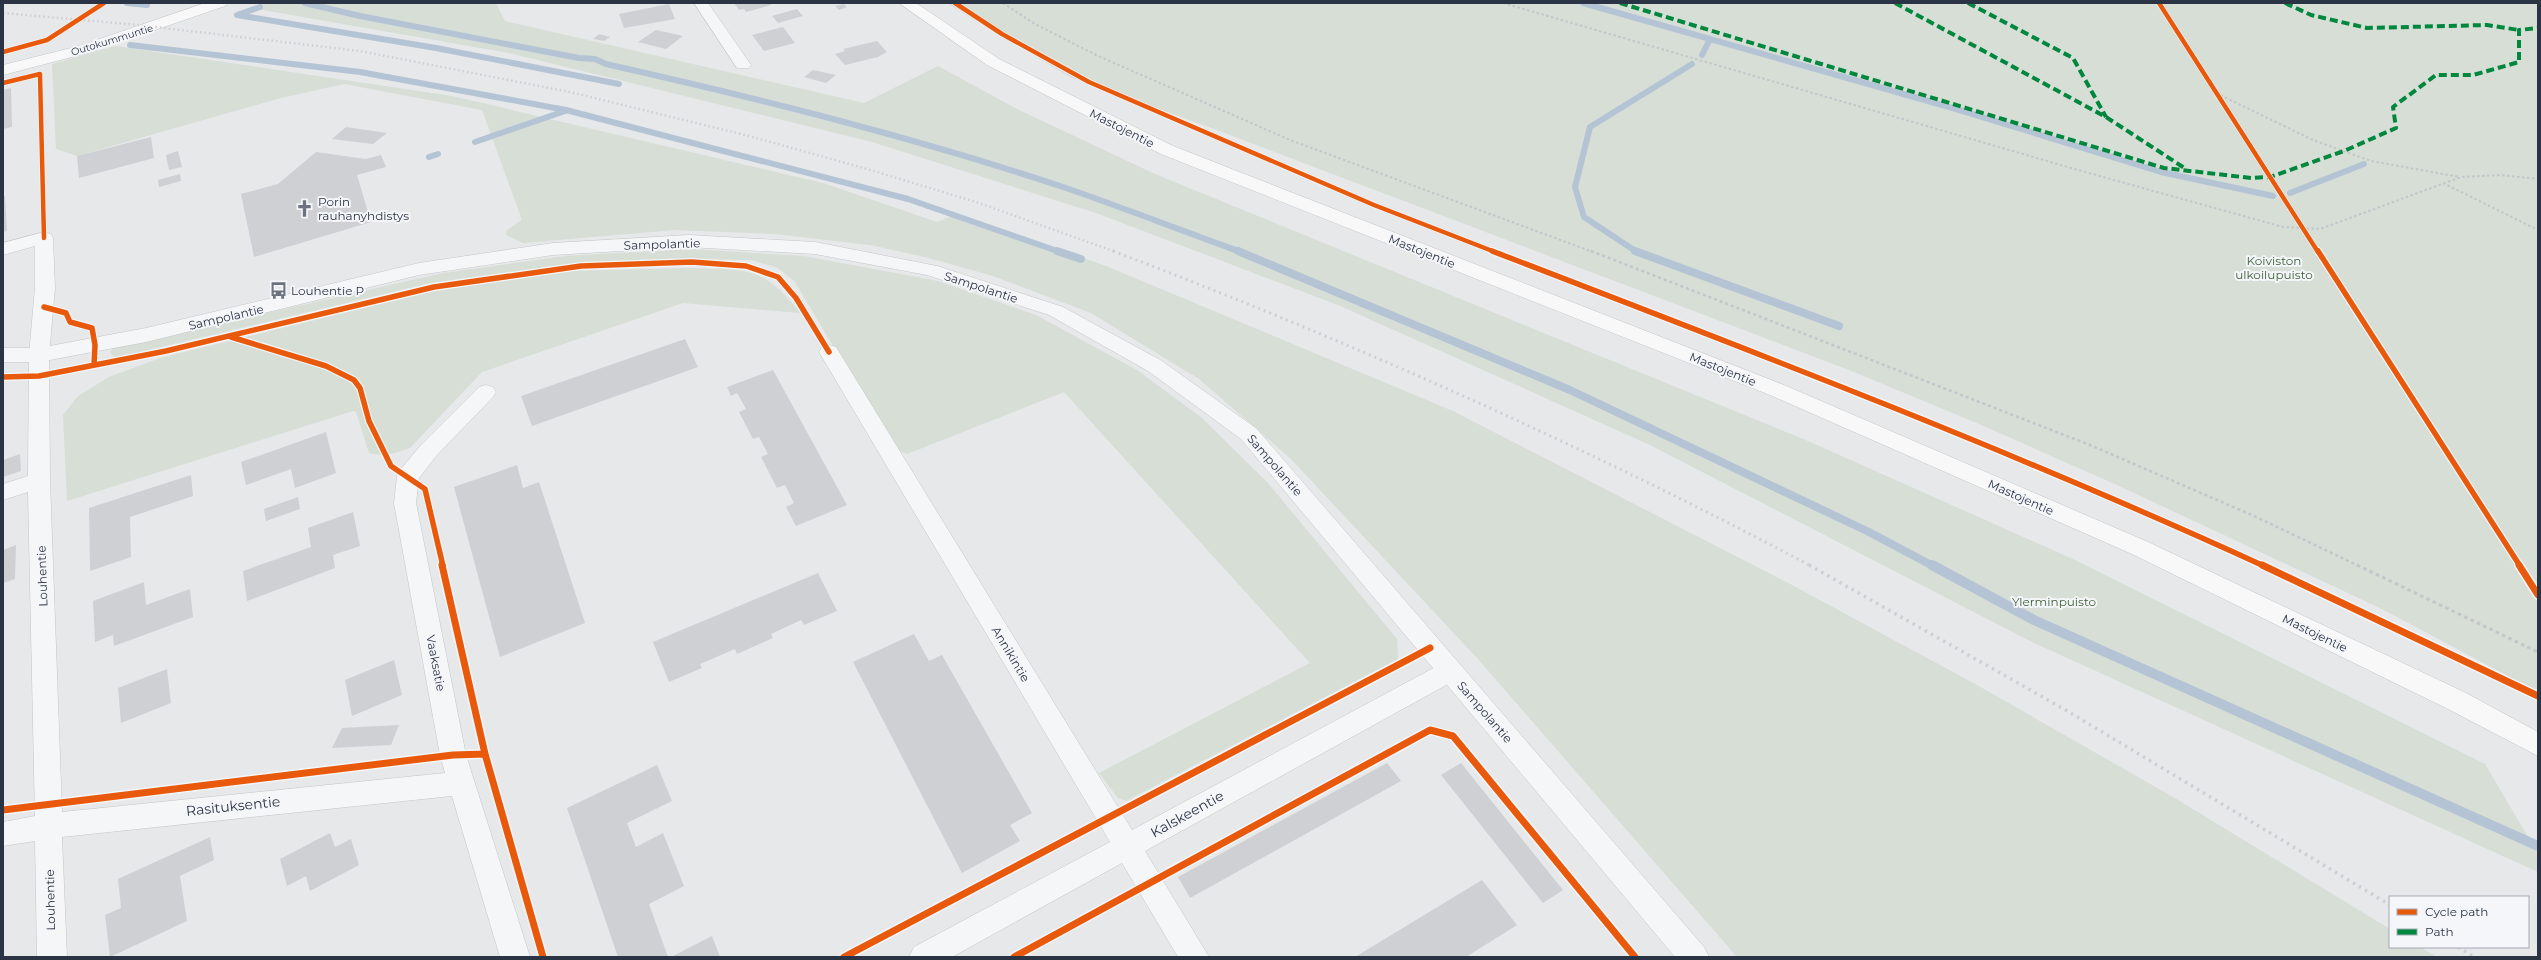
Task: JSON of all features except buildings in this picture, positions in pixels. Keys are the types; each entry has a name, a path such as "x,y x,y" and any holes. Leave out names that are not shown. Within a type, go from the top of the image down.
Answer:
{"main road":[{"name":"Outokummuntie","path":"3,70 85,49 220,3"},
{"name":"Mastojentie","path":"906,3 993,62 1167,150 1777,390 2140,548 2457,701 2538,745"}],"street":[{"path":"700,3 743,65"},
{"name":"Louhentie","path":"3,249 44,238 46,288 39,355 39,481 52,957"},
{"name":"Sampolantie","path":"3,355 39,355 146,335 419,269 553,249 689,241 815,248 930,270 1056,311 1155,366 1249,434 1694,957"},
{"name":"Annikintie","path":"829,352 1194,957"},
{"name":"Vaaksatie","path":"486,392 429,450 408,476 405,503 453,756 463,783 515,957"},
{"path":"3,492 39,481"},
{"name":"Kalskeentie","path":"924,957 1450,671"},
{"name":"Rasituksentie","path":"3,834 49,826 463,783"}],"path":[{"path":"1003,3 1035,24 1096,55 1290,140 1635,267 2090,445 2254,516 2538,652"},
{"path":"1503,3 2078,170 2283,227 2320,229 2461,177"},
{"path":"2212,86 2224,106"},
{"path":"2216,93 2313,140 2371,161 2461,177 2500,175 2538,179"},
{"path":"2443,183 2538,230"},
{"path":"2298,222 2306,235"}],"green space":[{"name":"Ylerminpuisto","path":"268,3 496,3 505,21 864,103 938,66 1019,110 1155,174 1808,441 2075,560 2485,764 2538,854 2538,872 2030,641 1650,445 1338,305 1096,213 872,142 509,53 251,8"},
{"name":"Koiviston ulkoilupuisto","path":"947,3 2538,3 2538,692 2380,608 2119,486 1979,424 1849,370 1217,130 1070,77"},
{"path":"116,46 452,96 823,183 937,222 958,214 1106,266 1453,411 1792,585 1977,685 2173,797 2389,928 2389,948 2422,948 2437,957 1737,957 1478,659 1290,458 1199,379 1091,313 993,276 929,258 870,245 774,234 675,230 523,243 506,235 507,230 522,220 482,110 344,84 281,98 77,156 56,149 52,64"},
{"path":"691,249 804,256 938,281 1036,315 1137,370 1202,418 1268,483 1397,639 1398,659 1126,801 1118,798 1099,773 1310,663 1064,392 907,454 894,448 795,282 778,268 751,260 690,259 569,264 430,283 115,358 110,352 114,348 443,273 565,256"},
{"path":"689,268 739,270 752,273 764,278 775,286 787,297 800,313 683,303 482,372 410,448 405,450 384,454 369,453 356,412 353,411 67,501 63,415 78,396 109,377 160,358 429,292 567,271"}],"waterway":[{"path":"127,3 147,5"},
{"path":"305,3 360,16 579,58 595,59 606,64 839,120 1012,170 1112,204 1241,252"},
{"path":"1583,3 1710,39"},
{"path":"260,7 237,15 436,48 619,84"},
{"path":"1702,55 1710,39"},
{"path":"1710,39 1956,109 2161,172 2273,196"},
{"path":"130,45 360,72 566,110 908,199 1060,252"},
{"path":"1636,251 1584,217 1575,187 1590,127 1692,64"},
{"path":"475,142 565,111"},
{"path":"429,157 438,154"},
{"path":"2290,193 2364,164"},
{"path":"1238,251 1570,390 1869,532 1933,566"},
{"path":"1636,251 1839,326"},
{"path":"1060,252 1081,259"},
{"path":"1932,565 2034,620 2538,846"}],"railway":[{"path":"3,13 138,25 360,51 570,92 749,136 867,169 976,202 1116,252"},
{"path":"1113,251 1291,322 1467,398 1640,479 1811,566"},
{"path":"1809,565 2064,709 2389,904"},
{"path":"2460,948 2474,957"}],"marked path":[{"path":"1620,3 2164,168 2251,178 2270,177 2344,151 2396,128 2393,107 2436,75 2473,75 2519,62 2519,30 2538,28"},
{"path":"1895,3 2106,117 2186,169"},
{"path":"1968,3 2073,58 2106,117"},
{"path":"2285,3 2311,15 2367,28 2487,25 2519,30"}],"cycle path":[{"path":"3,52 47,40 104,3"},
{"path":"955,3 1002,34 1089,82 1374,205 1835,383 2010,454 2181,528 2385,622 2538,696"},
{"path":"2159,3 2538,595"},
{"path":"3,83 40,74 44,238"},
{"path":"3,377 39,376 166,351 434,287 581,266 692,262 746,266 778,277 796,298 829,352"},
{"path":"44,307 66,313 70,322 92,328 95,345 94,365"},
{"path":"231,337 326,366 354,380 360,388 369,421 391,466 425,489 485,754 543,957"},
{"path":"844,957 1430,648"},
{"path":"1014,957 1430,730 1453,736 1635,957"},
{"path":"3,810 49,803 453,755 485,754"}],"place":[{"name":"Porin rauhanyhdistys","path":"305,208"},
{"name":"Louhentie P","path":"278,290"}]}
